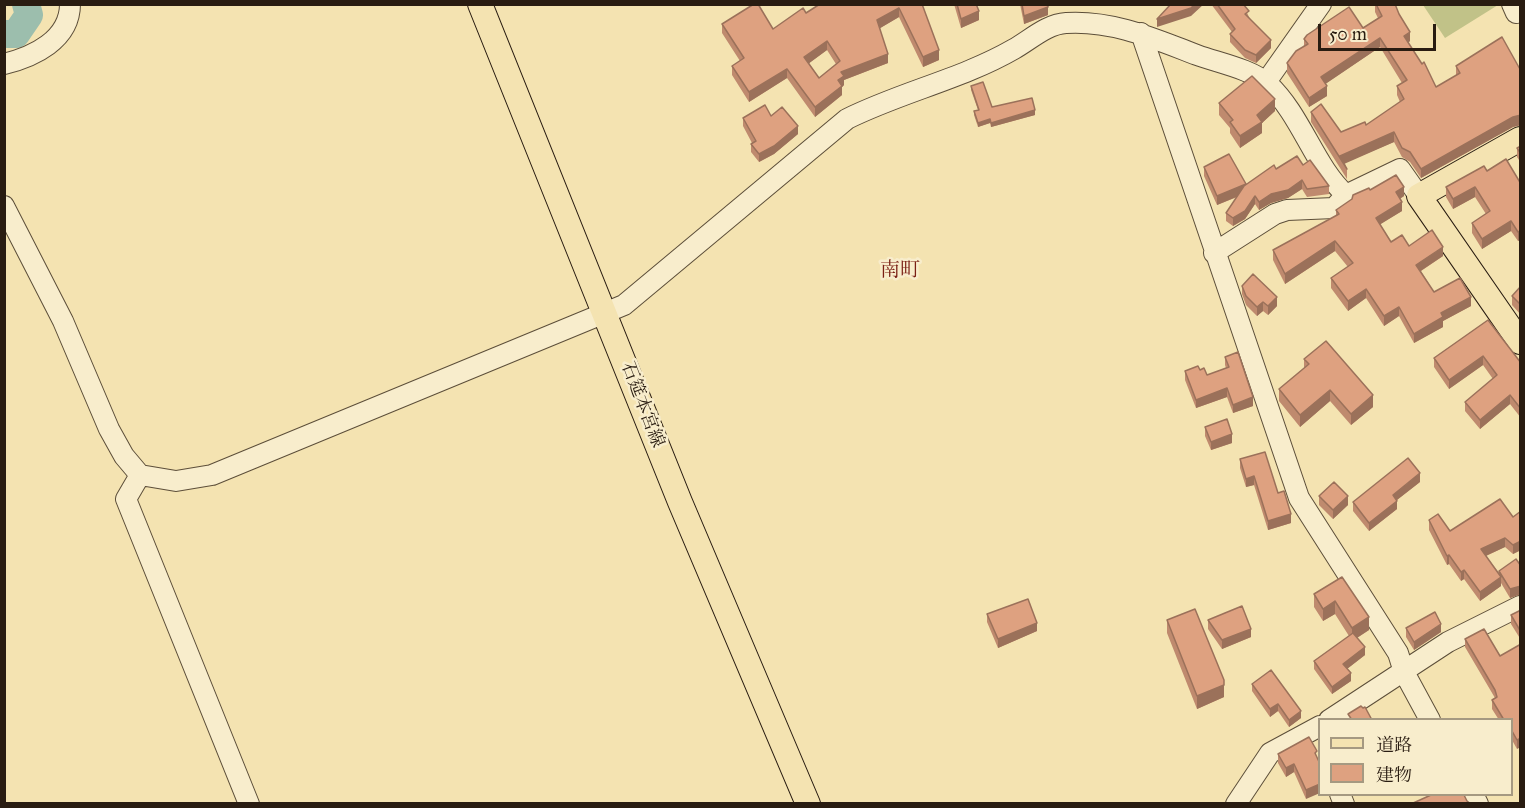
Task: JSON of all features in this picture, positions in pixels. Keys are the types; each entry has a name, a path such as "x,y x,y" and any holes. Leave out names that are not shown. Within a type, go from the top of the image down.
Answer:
{"main road":[{"name":"石筵本宮線","path":"480,4 680,502 808,804"},
{"path":"1521,140 1419,196 1521,342"}],"street":[{"path":"4,64 29,59 45,48 60,34 70,4"},
{"path":"1266,82 1321,4"},
{"path":"4,206 63,321 109,429 124,456 140,475 176,481 212,475 624,305 847,119 881,102 957,75 1013,50 1043,30 1061,14 1141,33 1266,82 1302,126 1336,186 1346,195"},
{"path":"1141,33 1299,498 1398,653 1404,672 1429,718"},
{"path":"1214,253 1275,214 1287,210 1334,208 1346,195 1400,169 1419,196"},
{"path":"140,475 126,499 249,804"},
{"path":"1337,718 1448,642 1521,606"},
{"path":"1236,804 1270,753 1318,731"}],"green space":[{"path":"1423,5 1498,5 1445,38"}],"building":[{"path":"754,4 758,4 773,29 803,8 806,13 820,4 922,4 939,50 923,57 899,8 877,20 888,54 841,72 844,76 838,80 842,86 815,107 787,69 749,92 732,66 744,58 722,24","holes":["827,41 840,61 819,78 804,57"]},
{"path":"957,4 976,4 979,11 961,19"},
{"path":"1022,4 1048,4 1048,7 1024,16"},
{"path":"1171,4 1195,4 1191,8 1157,19"},
{"path":"1217,4 1243,4 1249,11 1245,14 1271,40 1256,55 1245,50 1230,34 1235,29"},
{"path":"1376,4 1395,4 1410,32 1404,36 1422,64 1424,62 1436,87 1460,73 1456,66 1502,37 1521,71 1521,115 1513,117 1421,169 1410,152 1402,148 1394,132 1340,156 1347,169 1311,112 1321,104 1341,132 1365,122 1366,125 1404,99 1397,86 1407,80 1380,38 1321,77 1327,86 1309,98 1287,63 1296,51 1308,44 1304,39 1307,35 1349,7 1363,28 1382,16"},
{"path":"1252,76 1275,99 1257,115 1262,122 1240,136 1230,122 1233,120 1219,103"},
{"path":"983,82 992,107 1032,98 1035,110 991,123 990,119 978,123 974,111 979,110 971,86"},
{"path":"765,105 771,116 782,107 798,126 774,146 759,154 751,144 756,141 743,118"},
{"path":"1229,154 1246,184 1217,196 1204,167"},
{"path":"1297,156 1303,165 1310,160 1329,186 1307,189 1302,180 1288,190 1271,194 1259,202 1255,196 1245,211 1233,218 1226,213 1244,186 1274,165 1276,169"},
{"path":"1506,159 1521,184 1521,230 1518,232 1511,221 1482,239 1472,223 1490,211 1475,187 1453,199 1446,187 1484,166 1487,171"},
{"path":"1396,175 1404,187 1396,192 1402,202 1376,218 1391,242 1402,235 1409,246 1432,230 1443,247 1416,265 1434,292 1460,278 1471,297 1441,313 1443,317 1414,334 1399,307 1384,316 1366,289 1348,301 1331,278 1353,263 1335,241 1285,274 1273,250 1339,214 1336,210 1352,199 1353,195 1369,188 1370,190"},
{"path":"1253,274 1277,297 1268,306 1263,302 1257,307 1246,296 1242,286"},
{"path":"1521,286 1521,305 1512,296"},
{"path":"1488,320 1521,363 1521,409 1510,395 1480,420 1465,402 1497,375 1483,356 1449,380 1434,358"},
{"path":"1326,341 1373,395 1351,414 1330,390 1300,415 1279,389 1309,364 1304,359"},
{"path":"1238,352 1253,397 1233,405 1227,388 1196,400 1185,371 1198,366 1200,370 1204,368 1207,375 1229,367 1225,357"},
{"path":"1227,419 1232,434 1211,442 1205,427"},
{"path":"1265,452 1278,493 1284,491 1291,514 1268,521 1254,476 1246,479 1240,459"},
{"path":"1408,458 1420,473 1393,495 1397,501 1369,523 1353,502"},
{"path":"1334,482 1348,496 1333,510 1319,496"},
{"path":"1500,499 1513,517 1521,511 1521,541 1513,545 1505,538 1481,549 1501,577 1480,592 1464,570 1461,572 1449,555 1447,556 1429,520 1438,514 1450,531"},
{"path":"1516,559 1521,566 1521,586 1510,589 1499,571"},
{"path":"1342,577 1369,617 1352,628 1335,601 1323,609 1314,594"},
{"path":"1028,599 1037,623 998,639 987,614"},
{"path":"1242,606 1251,629 1222,640 1208,620"},
{"path":"1195,609 1224,680 1224,685 1197,696 1167,620"},
{"path":"1521,610 1521,632 1511,615"},
{"path":"1435,612 1441,624 1414,642 1406,628"},
{"path":"1484,629 1500,656 1521,644 1521,738 1517,740 1513,733 1513,718 1503,718 1492,700 1497,697 1495,690 1465,639"},
{"path":"1353,633 1365,647 1343,664 1351,673 1332,687 1314,661"},
{"path":"1271,670 1301,711 1289,720 1278,704 1270,709 1252,684"},
{"path":"1361,706 1365,707 1371,718 1351,718 1348,714"},
{"path":"1309,737 1317,751 1315,753 1318,760 1318,785 1306,790 1294,764 1286,768 1278,754"},
{"path":"1429,796 1464,796 1471,804 1411,804"}],"waterway":[{"path":"4,34 16,34 29,15 26,4"}],"district":[{"name":"南町","path":"900,271"}]}
